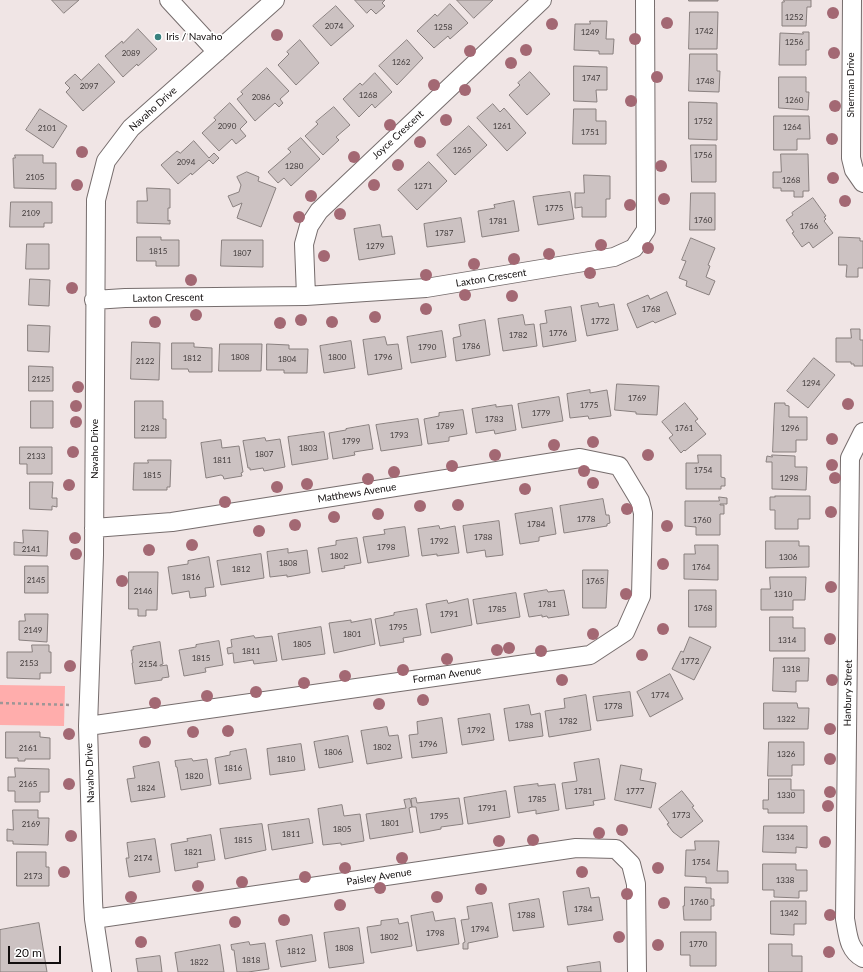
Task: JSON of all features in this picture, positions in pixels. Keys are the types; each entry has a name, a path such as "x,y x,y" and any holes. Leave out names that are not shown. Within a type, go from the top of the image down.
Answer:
{"street":[{"path":"169,0 217,52"},
{"name":"Navaho Drive","path":"102,972 94,918 88,726 94,528 94,300 96,200 106,161 131,128 275,0"},
{"name":"Joyce Crescent","path":"306,296 304,244 309,226 319,211 346,183 542,0"},
{"name":"Laxton Crescent","path":"94,300 133,298 306,296 426,288 614,257 634,248 646,230 645,0"},
{"name":"Sherman Drive","path":"852,0 851,158 858,177"},
{"name":"Hanbury Street","path":"860,956 849,942 846,919 850,458 863,432"},
{"name":"Matthews Avenue","path":"94,528 172,522 580,458 619,466"},
{"name":"Forman Avenue","path":"88,726 590,655 625,632 641,596 643,513 640,500 619,466"},
{"name":"Paisley Avenue","path":"94,918 576,848 616,850 630,864 636,884 637,972"}],"path":[{"path":"0,703 89,706"}],"shaded area":[{"path":"0,685 65,686 64,726 0,725"}],"building":[{"path":"52,0 79,0 64,13"},
{"path":"355,0 385,0 382,3 385,6 376,14 371,9 367,13"},
{"path":"457,0 493,0 474,18"},
{"path":"718,0 718,1 689,1"},
{"path":"784,0 811,0 811,7 807,7 806,26 782,26 782,2 784,2"},
{"path":"450,4 468,23 450,39 448,36 434,48 417,31 435,14 437,16"},
{"path":"336,6 354,26 331,46 313,26"},
{"path":"690,12 718,12 717,49 689,49"},
{"path":"590,21 607,21 606,39 614,39 613,54 599,54 599,51 574,50 575,24 590,24"},
{"path":"138,29 157,49 123,77 105,56 122,41 123,43"},
{"path":"803,32 809,32 809,50 806,50 806,65 779,65 780,33 803,34"},
{"path":"300,40 319,63 296,85 278,65 289,54 287,52"},
{"path":"407,40 423,58 397,85 379,66"},
{"path":"690,54 717,54 717,71 720,71 719,92 689,91"},
{"path":"99,64 115,82 83,111 66,92 70,88 65,83 75,74 81,80"},
{"path":"574,66 607,67 607,90 596,90 597,102 574,101"},
{"path":"267,68 289,91 280,99 283,103 279,107 275,103 255,121 237,99 243,94 241,92"},
{"path":"530,72 550,94 527,115 509,95 520,85 518,83"},
{"path":"375,73 392,92 375,108 372,104 359,117 343,99 360,83 362,85"},
{"path":"779,77 806,77 806,92 809,92 808,110 779,108"},
{"path":"689,102 717,103 717,140 689,139"},
{"path":"230,103 247,122 240,129 246,136 236,144 232,139 219,151 202,133 216,120 214,118"},
{"path":"493,104 500,112 504,108 526,133 507,151 477,118"},
{"path":"334,107 350,125 336,137 339,140 323,155 305,136 318,124 316,122"},
{"path":"40,109 67,126 53,148 26,130"},
{"path":"574,109 596,109 596,121 606,121 606,144 573,144"},
{"path":"774,116 809,116 810,139 797,139 797,150 774,150"},
{"path":"469,126 487,145 455,175 437,155"},
{"path":"301,138 320,159 291,186 284,178 278,183 268,172 291,152 288,149"},
{"path":"194,141 209,158 214,153 219,158 213,164 209,160 192,175 191,173 178,184 161,165 177,151 180,153"},
{"path":"691,145 716,145 716,182 692,182"},
{"path":"781,154 808,154 809,191 803,191 803,197 794,197 794,191 781,191 781,188 773,188 773,172 781,172"},
{"path":"15,155 43,155 43,163 56,163 56,189 14,188 13,158 15,158"},
{"path":"429,162 447,181 417,210 398,190"},
{"path":"247,172 259,177 258,181 276,188 261,227 237,218 242,203 233,207 228,196 239,192 241,185 237,177"},
{"path":"584,175 610,176 610,199 606,199 606,217 582,217 582,207 575,208 575,193 584,193"},
{"path":"147,188 170,189 168,221 170,220 170,224 137,223 137,201 147,201"},
{"path":"570,192 574,219 538,225 533,197"},
{"path":"691,193 715,193 715,230 690,230"},
{"path":"813,198 826,216 824,217 826,219 824,221 833,233 813,248 809,242 802,247 792,233 794,232 786,220 793,215 792,213"},
{"path":"514,201 519,231 482,237 478,211 495,208 494,205"},
{"path":"11,202 52,202 52,223 44,223 44,227 10,227"},
{"path":"461,218 465,242 427,247 424,224"},
{"path":"380,225 382,237 392,236 395,254 359,260 354,229"},
{"path":"137,237 161,237 161,240 179,240 179,266 156,266 156,261 137,261"},
{"path":"839,237 860,238 860,241 863,241 863,268 858,268 858,277 846,277 847,265 839,265"},
{"path":"691,238 715,248 708,265 710,266 706,277 715,281 709,295 686,286 687,281 679,278 686,261 682,260"},
{"path":"222,240 263,240 263,267 221,266"},
{"path":"27,244 49,244 49,269 26,269"},
{"path":"30,279 50,280 49,306 29,305"},
{"path":"667,292 676,314 655,323 653,321 637,328 627,304 648,295 650,299"},
{"path":"598,303 599,307 614,304 618,330 587,336 581,306"},
{"path":"571,307 576,341 543,347 540,324 547,323 545,311"},
{"path":"523,315 525,325 534,324 537,346 503,351 498,319"},
{"path":"485,320 490,355 456,361 453,338 461,336 459,325"},
{"path":"28,325 50,326 49,352 28,351"},
{"path":"851,329 860,329 860,340 863,340 863,366 854,366 851,362 836,362 836,338 851,338"},
{"path":"442,331 446,357 411,363 407,337"},
{"path":"385,337 387,345 398,344 402,369 368,375 363,340"},
{"path":"351,341 355,368 324,373 320,346"},
{"path":"132,342 160,343 159,380 131,379"},
{"path":"172,343 194,343 194,347 212,348 212,372 189,372 188,369 172,369"},
{"path":"220,344 262,344 261,371 219,371"},
{"path":"267,344 289,345 289,349 308,349 307,373 284,373 284,370 267,370"},
{"path":"814,358 835,375 808,408 787,391"},
{"path":"29,366 53,367 53,391 29,391"},
{"path":"617,384 659,386 657,415 636,414 636,412 615,410"},
{"path":"590,390 590,393 607,390 611,416 589,419 588,416 570,418 567,394"},
{"path":"559,397 563,421 522,428 518,404"},
{"path":"31,401 53,401 53,428 31,428"},
{"path":"135,401 163,401 163,419 166,419 166,438 135,438"},
{"path":"685,403 698,419 695,421 706,434 681,453 669,438 673,435 662,422"},
{"path":"775,403 785,403 785,405 789,406 789,417 807,417 807,440 796,440 796,452 773,452"},
{"path":"496,405 496,407 512,405 516,430 495,434 494,430 476,433 472,409"},
{"path":"463,410 467,434 449,437 449,441 428,444 424,419 439,416 439,413"},
{"path":"418,419 422,445 381,451 376,425"},
{"path":"369,425 373,449 354,452 355,455 333,459 329,433"},
{"path":"324,432 328,459 292,465 288,437"},
{"path":"265,438 266,441 280,439 285,467 264,471 263,468 250,470 250,468 248,468 243,441"},
{"path":"221,440 222,448 239,446 243,472 241,473 242,476 224,479 221,475 206,478 201,443"},
{"path":"20,447 52,447 52,474 27,474 27,464 20,464"},
{"path":"698,455 721,455 721,477 725,478 725,486 721,486 721,489 686,489 686,463 698,463"},
{"path":"772,455 795,456 795,467 807,467 806,490 772,489 772,462 766,462 767,456 772,457"},
{"path":"148,460 171,460 170,487 167,487 167,490 133,490 134,463 148,463"},
{"path":"30,482 53,482 52,498 57,498 57,507 52,506 52,510 30,509"},
{"path":"810,496 810,519 798,519 798,529 775,529 775,510 770,510 770,497"},
{"path":"719,497 727,498 727,504 720,504 724,505 724,514 720,514 720,535 696,535 696,527 685,526 685,501 719,501"},
{"path":"603,499 606,515 609,515 610,523 607,524 607,526 564,533 560,506"},
{"path":"552,508 556,534 539,537 539,541 520,544 515,514"},
{"path":"499,521 503,555 486,557 485,550 467,553 463,526"},
{"path":"439,526 440,529 455,526 459,553 437,556 437,554 422,556 418,529"},
{"path":"405,527 409,556 368,563 363,537 385,534 384,530"},
{"path":"23,530 48,531 47,556 14,555 14,542 23,543"},
{"path":"357,538 361,563 344,566 345,568 322,572 318,548 336,545 336,541"},
{"path":"766,541 799,541 799,546 809,546 809,567 766,568"},
{"path":"695,545 718,545 718,580 684,579 684,554 695,554"},
{"path":"288,549 288,553 307,550 310,573 287,577 287,575 270,577 267,552"},
{"path":"261,554 264,578 221,585 217,561"},
{"path":"209,557 214,587 205,588 206,596 190,598 189,591 172,594 168,567 188,564 188,561"},
{"path":"25,566 48,566 48,593 25,593"},
{"path":"583,570 608,570 606,608 583,608"},
{"path":"129,572 158,572 157,610 146,610 146,616 138,616 138,609 129,609"},
{"path":"770,577 806,577 805,600 793,600 793,610 761,610 761,589 770,589"},
{"path":"547,590 548,592 564,590 569,615 548,618 547,616 542,617 542,615 529,617 524,594"},
{"path":"689,590 716,590 716,627 689,627"},
{"path":"516,593 520,617 477,624 473,600"},
{"path":"468,599 472,625 431,633 426,604 447,600 448,603"},
{"path":"417,609 421,635 403,638 404,642 380,646 375,619 394,615 394,613"},
{"path":"25,614 48,614 47,642 19,640 19,621 25,621"},
{"path":"770,617 793,617 793,628 805,628 805,651 770,651"},
{"path":"371,619 375,644 334,653 329,623"},
{"path":"321,627 325,654 282,660 278,634"},
{"path":"254,636 255,638 272,636 277,661 254,664 253,660 234,663 233,653 228,654 227,648 232,647 231,640"},
{"path":"690,637 711,647 694,680 672,669 681,651 683,652"},
{"path":"219,641 223,665 205,668 206,672 184,676 179,650"},
{"path":"160,642 163,664 160,666 167,665 169,677 162,678 162,680 135,684 131,650 133,650 133,647"},
{"path":"32,645 49,645 49,652 51,652 51,673 40,673 40,679 7,678 7,652 32,652"},
{"path":"774,658 809,658 808,681 796,681 796,692 773,691"},
{"path":"670,674 683,699 650,717 637,692"},
{"path":"630,692 633,716 597,721 593,697"},
{"path":"586,695 591,730 549,737 545,711 565,708 564,699"},
{"path":"764,703 797,703 798,708 809,708 808,729 764,729"},
{"path":"529,705 531,715 540,713 543,736 509,741 504,709"},
{"path":"490,714 494,740 462,745 458,719"},
{"path":"442,718 447,753 412,758 409,735 418,734 417,722"},
{"path":"387,727 389,736 398,735 402,758 367,764 361,731"},
{"path":"6,732 40,732 40,737 50,738 50,759 25,759 25,761 18,761 18,758 6,758"},
{"path":"348,736 353,762 319,768 314,742"},
{"path":"769,742 804,742 804,765 792,765 792,776 768,776"},
{"path":"301,744 305,770 270,775 267,749"},
{"path":"246,749 251,779 219,784 215,758 230,755 230,752"},
{"path":"192,759 193,761 207,759 211,785 181,790 175,761"},
{"path":"599,759 605,799 593,801 594,805 566,809 562,783 577,781 574,763"},
{"path":"159,762 165,797 131,802 127,779 135,778 133,767"},
{"path":"621,765 642,769 640,780 656,783 651,808 615,800"},
{"path":"15,768 49,769 49,792 40,792 40,802 15,802 15,791 8,791 8,777 15,777"},
{"path":"769,779 791,779 791,790 804,790 804,813 768,813 768,809 763,809 763,800 768,800"},
{"path":"538,784 538,786 555,784 559,810 536,814 536,810 518,813 514,787"},
{"path":"506,791 510,817 468,824 464,798"},
{"path":"682,791 694,806 692,807 703,821 681,838 673,832 667,824 669,823 659,809"},
{"path":"416,798 417,803 459,798 463,824 441,827 441,829 420,833 416,807 412,807 411,799"},
{"path":"410,799 412,807 409,808 413,832 370,839 366,814 406,808 404,800"},
{"path":"342,805 344,816 360,814 364,841 341,845 341,843 323,845 318,809"},
{"path":"13,810 38,810 38,818 49,818 48,845 13,844 13,841 7,841 7,829 13,830"},
{"path":"309,819 313,843 272,850 268,825"},
{"path":"262,824 266,850 225,859 220,829"},
{"path":"764,826 807,826 807,848 796,847 796,853 763,852"},
{"path":"211,835 215,860 197,863 198,867 175,871 171,844 188,841 187,839"},
{"path":"155,839 160,872 129,877 126,858 129,858 127,843"},
{"path":"695,841 719,841 717,871 728,871 728,883 706,883 706,877 685,876 686,850 695,850"},
{"path":"17,852 46,852 46,867 49,867 49,886 17,886"},
{"path":"763,864 796,864 796,870 807,870 807,891 799,891 799,898 774,897 774,890 763,890"},
{"path":"685,887 711,888 711,899 714,899 714,906 711,906 711,920 684,920 683,906"},
{"path":"589,888 591,898 599,897 603,920 568,925 563,892"},
{"path":"539,899 544,927 513,931 509,904"},
{"path":"771,901 806,901 806,924 794,924 794,935 771,934"},
{"path":"492,903 498,937 468,943 468,949 463,949 463,943 465,942 461,920 469,919 467,907"},
{"path":"433,912 435,921 455,918 459,944 417,951 411,916"},
{"path":"398,919 399,924 408,922 412,946 371,953 367,927 381,925 381,921"},
{"path":"39,923 47,972 0,972 0,930"},
{"path":"359,928 364,963 329,968 324,933"},
{"path":"681,932 716,932 716,966 690,966 690,955 681,955"},
{"path":"312,935 316,961 281,967 276,941"},
{"path":"249,942 250,945 265,943 269,969 237,972 234,950 232,950 231,945"},
{"path":"769,944 792,944 792,956 802,956 802,972 769,972"},
{"path":"220,945 224,972 178,972 175,953"},
{"path":"160,956 162,972 138,972 136,959"},
{"path":"600,962 601,972 568,972 567,967"}],"place":[{"name":"Iris / Navaho","path":"158,37"}]}
